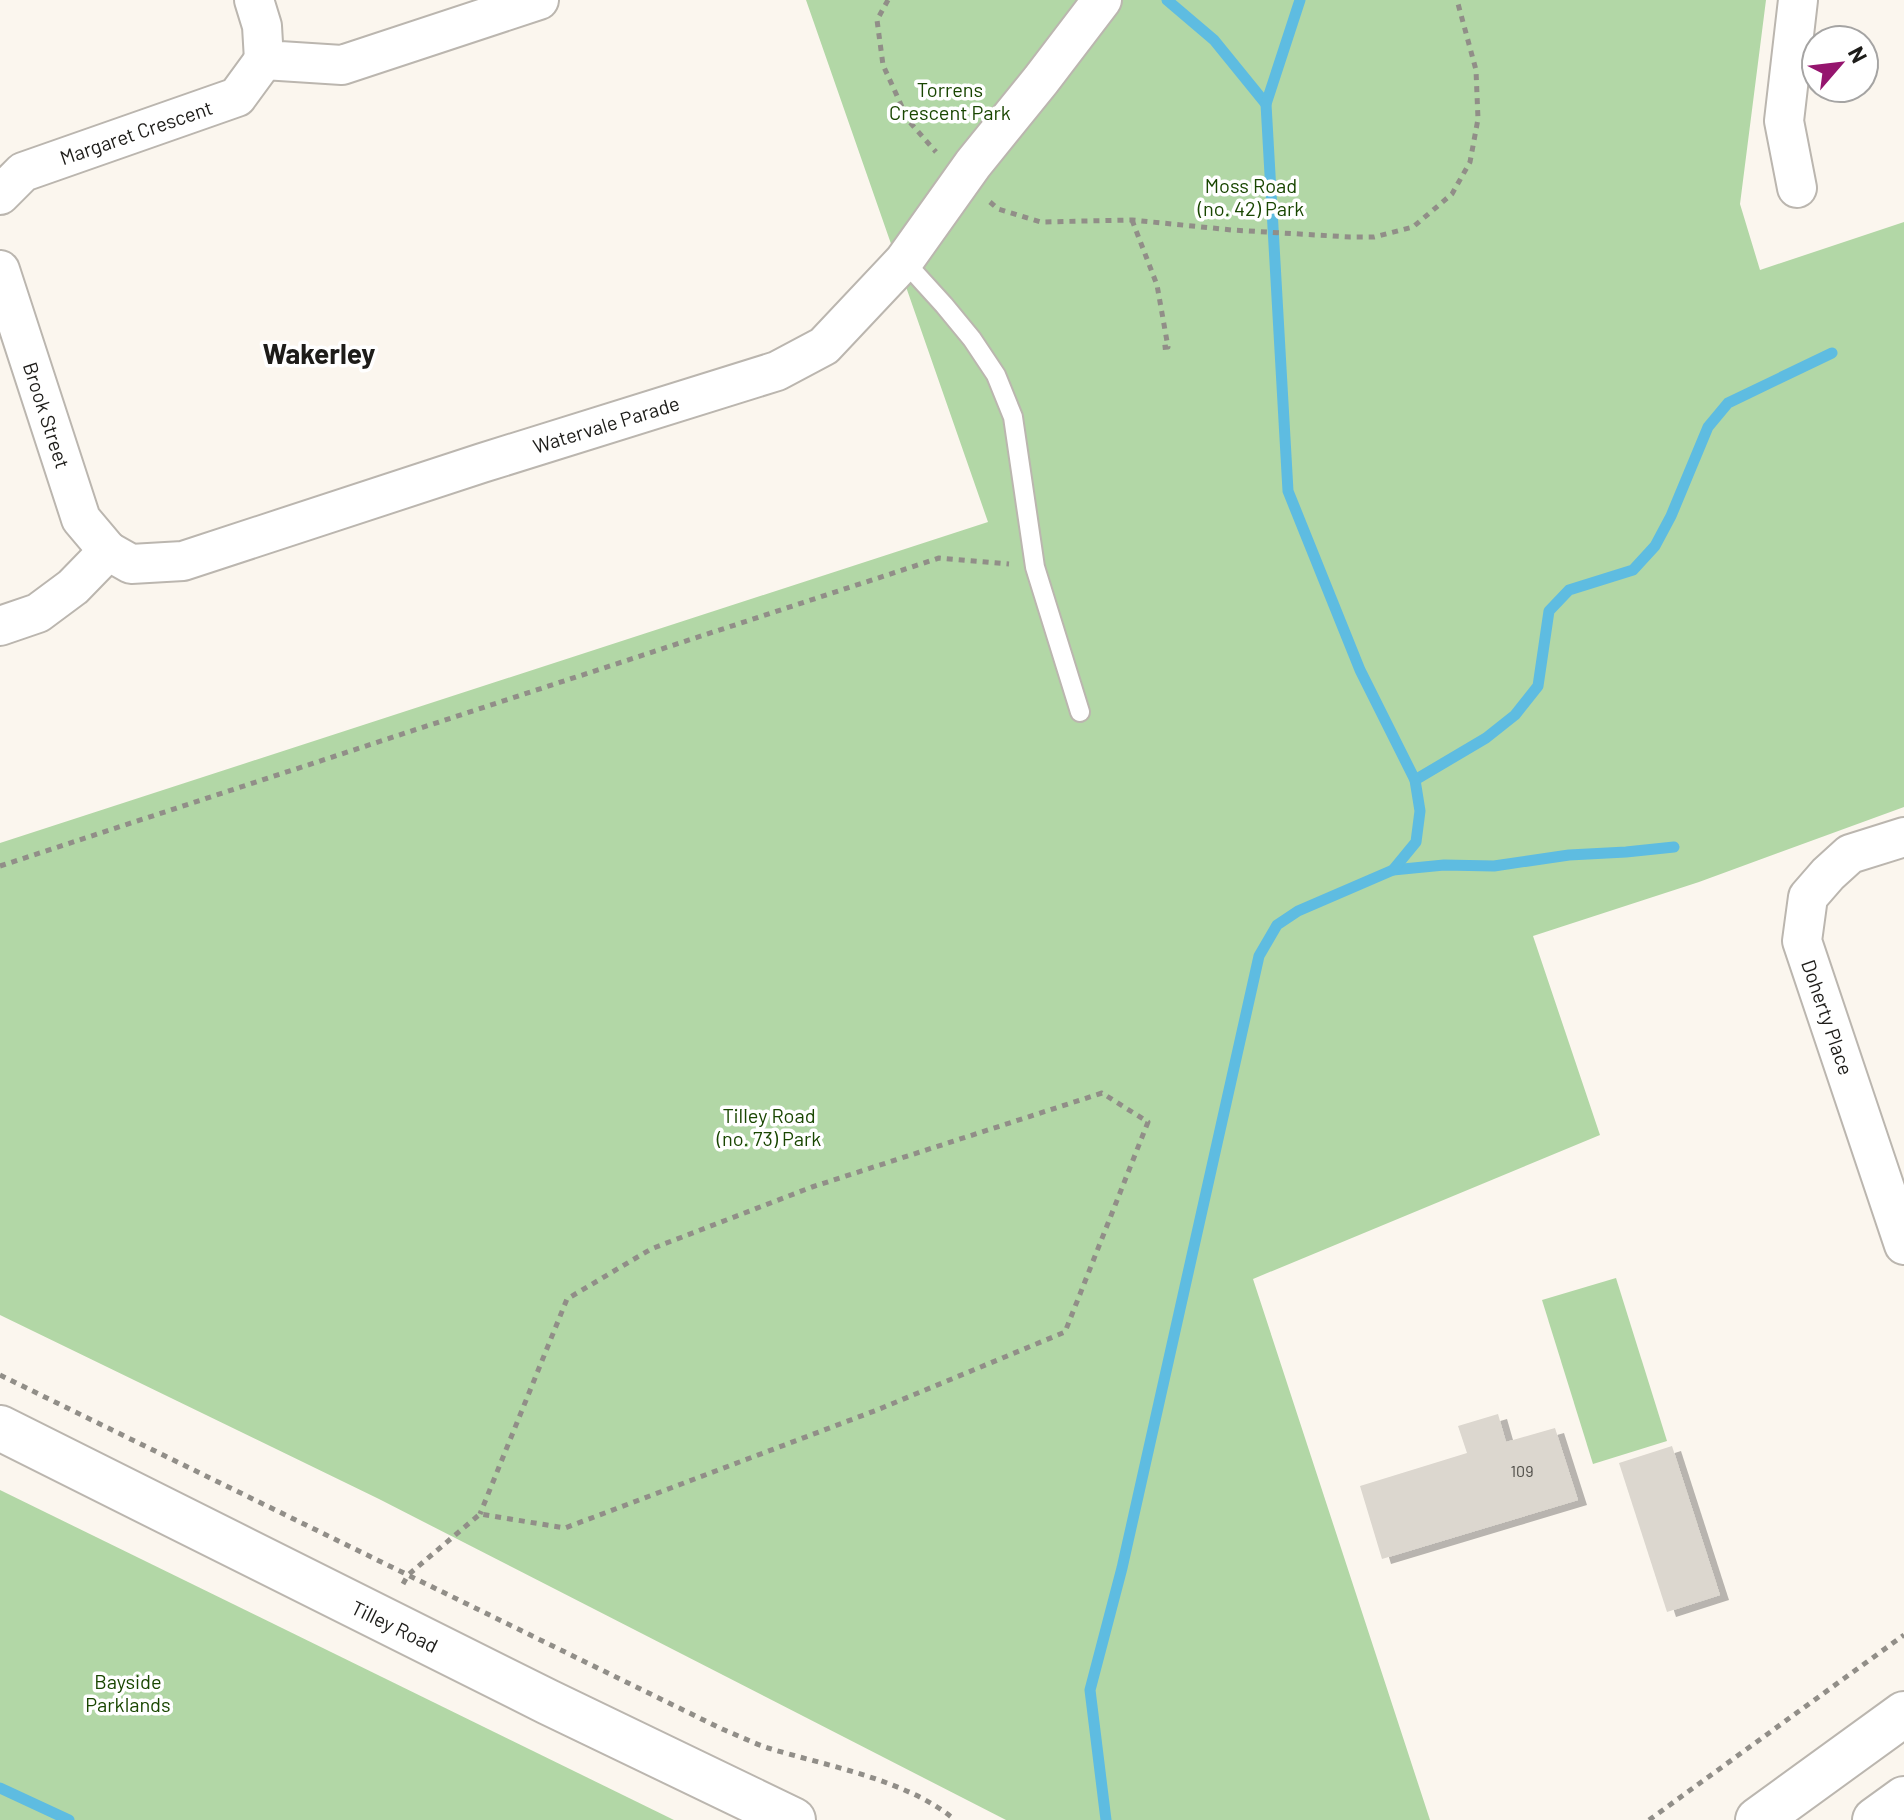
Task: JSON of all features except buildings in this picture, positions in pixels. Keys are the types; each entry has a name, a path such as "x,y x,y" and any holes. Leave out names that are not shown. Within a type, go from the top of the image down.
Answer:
{"main road":[{"name":"Tilley Road","path":"0,1428 382,1620 793,1820"},
{"path":"1758,1820 1904,1714"},
{"path":"1875,1820 1904,1799"}],"street":[{"path":"254,0 262,26 264,60 342,65 516,4"},
{"path":"1797,188 1784,121 1798,0"},
{"name":"Watervale Parade","path":"108,551 131,564 183,561 777,371 824,346 904,261 964,177 1095,8"},
{"name":"Margaret Crescent","path":"0,195 23,172 237,97 264,60"},
{"name":"Brook Street","path":"0,270 81,519 108,551"},
{"path":"0,626 38,613 73,587 108,551"},
{"name":"Doherty Place","path":"1904,837 1850,854 1828,874 1808,897 1802,941 1904,1245"}],"lane":[{"path":"904,261 972,339 996,375 1013,417 1035,567 1080,712"}],"path":[{"path":"888,0 877,20 883,65 908,120 939,156"},
{"path":"986,197 998,209 1041,222 1132,220 1350,237 1374,237 1413,227 1452,194 1470,162 1478,119 1476,70 1457,0"},
{"path":"1132,220 1157,285 1168,347 1159,348"},
{"path":"0,866 939,558 1035,567"},
{"path":"382,1620 408,1575 480,1514 567,1299 651,1249 812,1187 1102,1093 1148,1122 1065,1332 877,1410 565,1528 480,1514"},
{"path":"0,1375 736,1735 764,1747 897,1786 939,1806 955,1820"},
{"path":"1649,1820 1904,1635"}],"green space":[{"name":"Tilley Road (no. 73) Park","path":"806,0 1766,0 1740,204 1760,270 1904,222 1904,807 1699,882 1533,936 1600,1135 1253,1279 1430,1820 1006,1820 379,1499 0,1315 0,843 988,522"},
{"path":"1616,1278 1667,1441 1593,1464 1542,1300"},
{"name":"Bayside Parklands","path":"0,1490 674,1820 0,1820"}],"waterway":[{"path":"1167,0 1214,40 1266,104"},
{"path":"1106,1820 1090,1690 1122,1568 1259,956 1277,925 1298,911 1393,870 1416,842 1420,811 1415,780 1360,670 1288,491 1266,104 1300,0"},
{"path":"1415,780 1486,738 1515,715 1538,686 1549,611 1569,590 1633,570 1655,546 1671,516 1708,427 1728,403 1832,353"},
{"path":"1393,870 1444,865 1494,866 1569,855 1674,847"},
{"path":"0,1788 69,1820"}],"district":[{"name":"Wakerley","path":"319,353"}],"park label":[{"name":"Torrens Crescent Park","path":"950,100"},
{"name":"Moss Road (no. 42) Park","path":"1251,196"}]}
